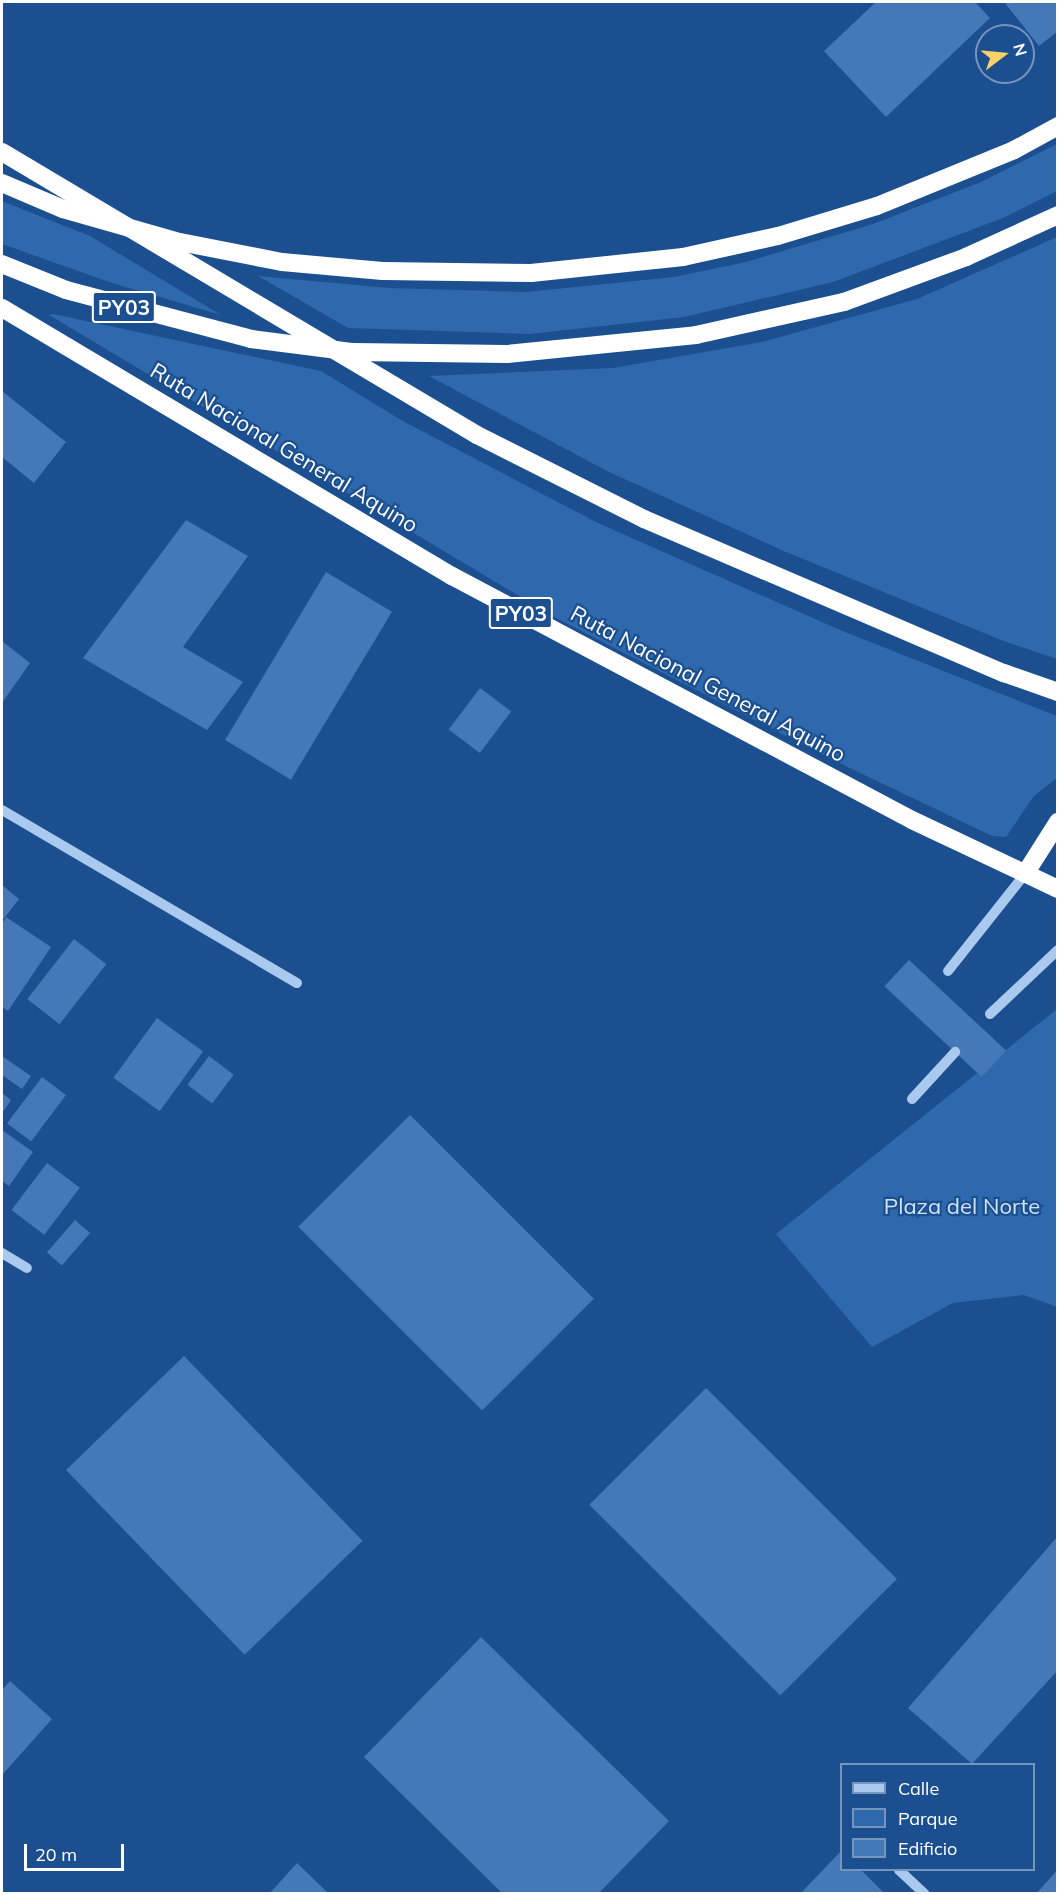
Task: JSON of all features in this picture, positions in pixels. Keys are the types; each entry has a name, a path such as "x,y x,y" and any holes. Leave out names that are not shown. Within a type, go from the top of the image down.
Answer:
{"highway":[{"path":"2,183 63,209 175,241 282,262 383,271 531,273 672,259 777,236 877,206 1014,150 1058,126"},
{"path":"2,152 477,435 644,519 1004,673 1058,692"},
{"name":"PY03","path":"2,264 66,290 251,339 353,352 507,354 696,335 844,302 966,257 1058,215"},
{"name":"Ruta Nacional General Aquino","path":"2,308 452,576 912,819 1058,889"},
{"path":"1025,874 1058,822"}],"street":[{"path":"2,810 297,983"},
{"path":"948,971 1025,874"},
{"path":"990,1014 1058,950"},
{"path":"912,1099 955,1052"},
{"path":"2,1253 27,1268"},
{"path":"901,1871 925,1893"}],"green space":[{"path":"1057,144 1057,191 1003,218 833,282 684,317 530,334 348,328 258,276 389,288 526,292 674,277 746,262 873,224 981,182"},
{"path":"2,201 90,236 221,315 112,283 2,244"},
{"path":"1057,237 1057,659 1001,640 786,552 609,472 429,376 613,368 762,342 917,299"},
{"path":"49,315 321,371 401,420 598,523 840,630 1057,716 1057,778 1034,796 1006,837 992,836 829,758 556,618"},
{"name":"Plaza del Norte","path":"1057,1009 1057,1307 1024,1295 953,1303 872,1347 776,1234"}],"building":[{"path":"876,2 975,2 990,18 984,24 975,24 975,32 886,117 824,51"},
{"path":"1004,2 1058,2 1058,31 1039,46 1035,41 1035,24 1022,24"},
{"path":"2,391 66,442 34,483 2,457"},
{"path":"186,520 248,556 183,647 243,682 207,730 83,658"},
{"path":"326,572 392,612 291,780 225,740"},
{"path":"2,641 30,663 2,703"},
{"path":"480,688 511,711 480,753 449,730"},
{"path":"2,885 19,899 2,921"},
{"path":"6,917 51,947 8,1011 2,1007 2,924"},
{"path":"74,939 106,964 60,1024 27,999"},
{"path":"909,960 1006,1051 982,1077 884,986"},
{"path":"157,1018 203,1052 160,1111 114,1078"},
{"path":"2,1056 31,1076 22,1089 2,1075"},
{"path":"209,1056 234,1075 212,1103 187,1085"},
{"path":"42,1077 66,1095 31,1141 7,1123"},
{"path":"2,1093 11,1100 2,1113"},
{"path":"410,1115 594,1299 482,1411 298,1227"},
{"path":"2,1130 33,1152 9,1186 2,1181"},
{"path":"47,1163 80,1188 44,1235 11,1210"},
{"path":"75,1220 90,1233 62,1266 47,1252"},
{"path":"184,1356 363,1541 245,1655 66,1470"},
{"path":"706,1388 897,1579 780,1696 589,1505"},
{"path":"1058,1536 1058,1670 973,1763 908,1708"},
{"path":"481,1637 669,1821 598,1894 503,1894 364,1757"},
{"path":"10,1681 52,1719 2,1775 2,1690"},
{"path":"840,1852 840,1871 862,1871 885,1894 800,1894"},
{"path":"297,1863 329,1894 269,1894"},
{"path":"1058,1869 1058,1894 1036,1894"}]}
